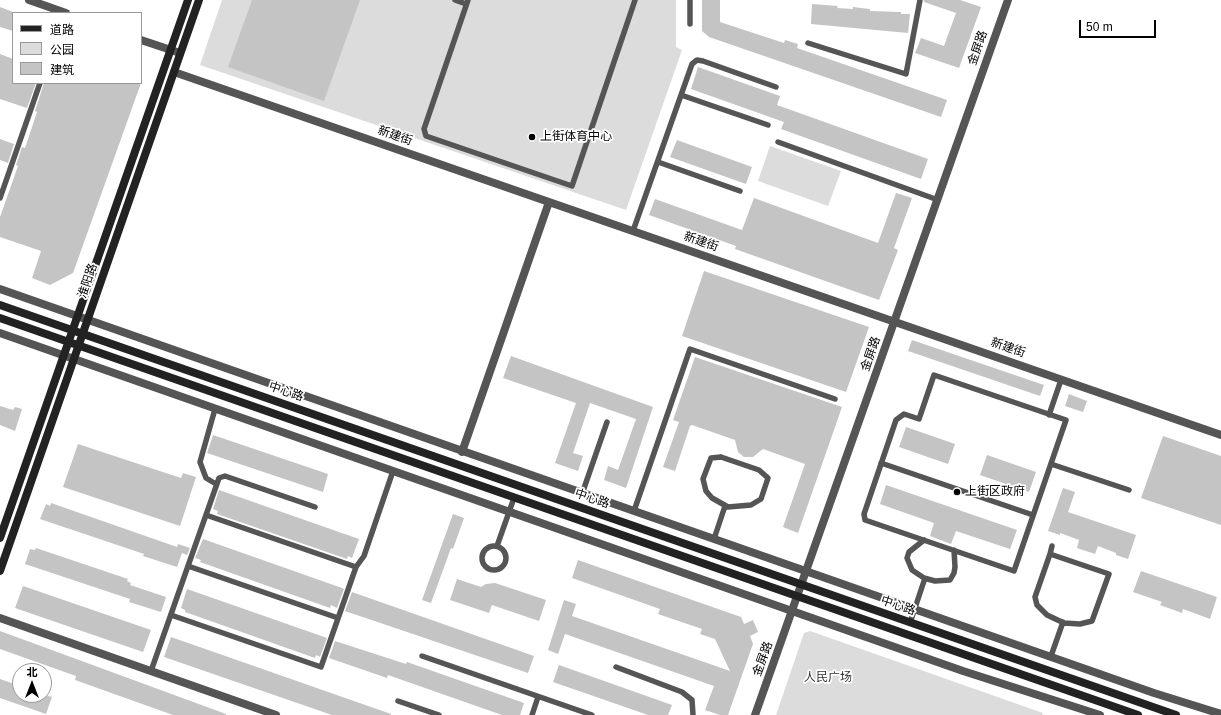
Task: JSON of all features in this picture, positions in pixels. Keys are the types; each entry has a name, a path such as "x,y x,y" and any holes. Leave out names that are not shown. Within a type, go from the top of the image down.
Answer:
{"main road":[{"name":"淮阳路","path":"0,538 188,0"},
{"name":"淮阳路","path":"0,570 199,0"},
{"name":"中心路","path":"0,305 1176,715"},
{"name":"中心路","path":"0,318 1138,715"}],"street":[{"path":"29,0 63,12"},
{"name":"金屏路","path":"755,715 1008,0"},
{"path":"142,40 180,54"},
{"name":"新建街","path":"174,72 1221,435"},
{"path":"462,452 549,202"},
{"path":"0,289 582,494 807,571 1154,693 1221,714"},
{"path":"0,333 963,672 1100,715"},
{"path":"0,618 276,715"}],"lane":[{"path":"455,0 467,2 424,129 426,136 572,186 635,0"},
{"path":"690,0 690,24"},
{"path":"808,43 906,74 920,0"},
{"path":"633,231 692,64 697,60 776,87"},
{"path":"0,198 40,84"},
{"path":"681,94 768,125"},
{"path":"778,142 938,200"},
{"path":"658,162 740,191"},
{"path":"634,512 690,349 835,399"},
{"path":"934,375 1049,415 1066,420 1014,571 865,520 864,514 896,420 904,414 919,420 934,375"},
{"path":"1049,415 1062,380"},
{"path":"215,409 200,462 206,478 216,484"},
{"path":"582,494 606,422"},
{"path":"710,458 721,458 741,463 759,470 768,478 761,499 751,505 725,506 712,498 706,490 703,479 710,458"},
{"path":"881,463 1033,515"},
{"path":"1051,464 1129,490"},
{"path":"171,615 321,667 356,567 364,556 393,471"},
{"path":"151,671 219,478 225,476 315,507"},
{"path":"497,546 514,498"},
{"path":"714,539 725,506"},
{"path":"206,515 356,567"},
{"path":"924,540 909,552 907,558 912,570 925,578 941,581 950,580 954,574 954,550"},
{"path":"497,546 504,551 506,561 500,568 491,570 484,564 482,556 486,548 497,546"},
{"path":"1050,554 1108,574 1092,620 1080,624 1063,622 1047,615 1037,605 1035,600 1052,546"},
{"path":"188,566 338,618"},
{"path":"910,623 925,578"},
{"path":"1051,656 1063,622"},
{"path":"422,656 592,715"},
{"path":"616,667 682,692 692,700 694,715"},
{"path":"532,715 538,696"},
{"path":"398,701 439,715"}],"green space":[{"name":"上街体育中心","path":"222,0 676,0 676,47 682,50 626,210 200,65"},
{"path":"770,146 841,171 828,206 758,181"},
{"name":"人民广场","path":"810,631 1043,713 1042,715 776,715 804,633"}],"building":[{"path":"252,0 360,0 324,101 228,67"},
{"path":"702,0 720,0 720,22 784,43 785,40 798,44 797,48 947,100 941,117 709,37 702,31"},
{"path":"924,0 960,0 981,7 959,68 915,53 921,38 944,46 956,13 924,2"},
{"path":"812,4 838,6 837,8 853,9 853,7 870,9 870,11 901,12 901,14 910,14 908,33 811,24"},
{"path":"0,7 13,12 12,31 0,27"},
{"path":"0,54 12,59 12,84 36,84 27,108 0,99"},
{"path":"698,67 780,96 777,105 928,159 921,179 781,129 784,122 691,89"},
{"path":"44,84 141,84 73,273 50,285 32,278 41,251 0,237 0,217 18,166 16,165 22,147 25,148 37,112 35,111"},
{"path":"0,139 14,144 8,163 0,160"},
{"path":"677,140 752,167 746,184 670,157"},
{"path":"896,193 912,198 894,248 898,250 879,300 735,249 736,246 649,215 655,199 742,230 754,198 878,243"},
{"path":"704,271 869,327 846,392 682,336"},
{"path":"912,340 1044,385 1040,396 908,351"},
{"path":"511,356 653,407 626,488 604,480 608,466 618,470 636,419 590,403 573,453 583,456 578,471 555,463 576,403 503,378"},
{"path":"695,357 842,407 798,533 783,527 805,464 763,449 753,457 744,457 738,452 735,440 692,425 690,426 675,471 663,467 679,422 673,420"},
{"path":"1069,394 1087,401 1083,412 1065,406"},
{"path":"0,406 13,410 15,407 22,409 15,431 0,425"},
{"path":"906,427 955,444 948,464 899,447"},
{"path":"213,435 328,474 323,492 207,453"},
{"path":"1163,436 1221,456 1221,525 1141,498"},
{"path":"78,444 181,478 183,473 196,477 180,526 63,487"},
{"path":"987,455 1036,472 1029,492 980,475"},
{"path":"886,485 1017,530 1010,549 956,531 951,544 930,536 934,523 880,504"},
{"path":"1063,488 1075,492 1068,512 1136,535 1128,559 1098,546 1095,554 1077,548 1079,540 1060,533 1060,535 1048,531"},
{"path":"219,490 359,539 352,558 348,556 347,559 217,514 218,511 213,509"},
{"path":"51,503 177,547 178,544 190,548 187,555 182,553 177,567 143,556 144,554 40,519 46,504 50,506"},
{"path":"453,514 464,518 453,549 451,548 431,603 422,600"},
{"path":"203,539 344,589 337,608 331,605 330,608 200,562 201,560 195,558"},
{"path":"36,548 128,579 127,581 131,583 130,585 166,597 161,612 129,602 130,599 25,564 30,549 35,550"},
{"path":"578,560 741,617 744,624 753,620 758,632 750,636 753,644 728,715 720,715 705,710 714,686 565,634 558,654 548,650 564,600 576,604 572,616 730,671 715,639 700,634 702,629 658,614 660,609 572,578"},
{"path":"1141,571 1217,597 1210,619 1183,609 1182,613 1160,605 1162,602 1133,592"},
{"path":"457,579 481,587 486,584 495,583 546,600 539,621 492,605 489,613 450,600"},
{"path":"23,586 151,630 143,652 15,608"},
{"path":"187,589 327,638 320,657 316,655 315,658 185,612 185,610 181,608"},
{"path":"352,592 534,656 528,673 345,611"},
{"path":"0,631 226,715 173,715 75,680 76,676 52,667 52,663 39,663 0,649"},
{"path":"171,637 391,715 332,715 164,657"},
{"path":"335,641 406,664 407,662 524,703 520,715 502,715 388,675 387,678 329,658"},
{"path":"559,665 672,705 668,715 648,715 553,682"},
{"path":"0,679 12,683 12,702 0,698"},
{"path":"14,703 50,703 46,714"}],"place":[{"name":"上街体育中心","path":"532,137"},
{"name":"上街区政府","path":"957,492"}]}
